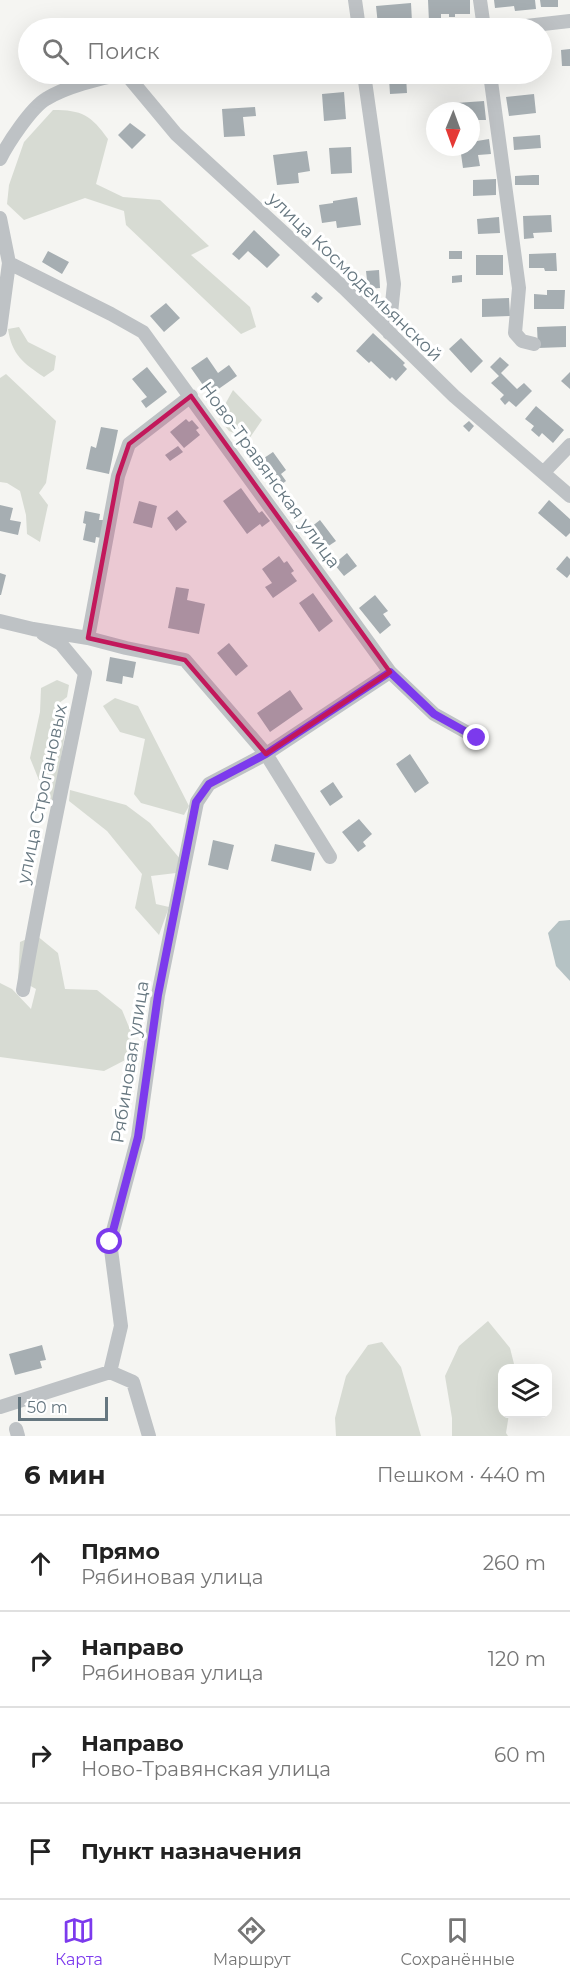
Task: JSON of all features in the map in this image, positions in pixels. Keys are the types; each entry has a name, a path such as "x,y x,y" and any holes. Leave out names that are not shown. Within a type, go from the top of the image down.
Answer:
{"street":[{"path":"355,0 357,18"},
{"path":"480,0 483,18"},
{"path":"552,23 570,21"},
{"path":"0,159 9,139 45,100 83,84"},
{"name":"улица Космодемьянской","path":"133,84 176,134 344,288 454,396 570,496"},
{"path":"365,84 394,284 389,333"},
{"path":"491,84 519,288 515,333 522,341 534,344"},
{"path":"0,218 9,263 0,330"},
{"name":"Ново-Травянская улица","path":"9,263 143,332 390,672 434,714 477,738"},
{"path":"88,638 118,477 129,444 190,396"},
{"path":"544,472 570,445"},
{"path":"0,621 185,660 266,754 330,857"},
{"name":"улица Строгановых","path":"23,990 40,893 85,673 61,644 33,629"},
{"name":"Рябиновая улица","path":"110,1372 121,1326 110,1242 138,1137 158,995 196,802 209,784 266,754 390,672"},
{"path":"0,1407 110,1372 133,1382 148,1436"}],"highlighted area":[{"path":"191,396 390,672 266,754 185,660 88,638 118,476 129,444"}],"shaded area":[{"path":"53,110 79,113 96,124 108,139 96,184 123,197 160,200 209,246 191,255 250,307 256,327 241,334 126,225 124,211 85,198 24,220 7,204 9,185 24,142"},
{"path":"19,327 28,342 56,356 54,370 44,377 24,363 12,346 8,329"},
{"path":"6,374 56,421 46,483 39,493 48,505 40,542 27,534 26,515 20,491 7,483 0,482 0,378"},
{"path":"233,390 262,420 249,439 229,431 218,417"},
{"path":"57,680 69,685 67,697 54,707 68,715 53,807 49,805 30,758 40,712 41,688"},
{"path":"115,698 138,706 189,806 184,815 141,803 134,794 145,739 120,732 103,706"},
{"path":"70,790 126,805 150,823 181,860 176,873 151,876 156,904 169,907 159,935 135,908 142,874 107,831 69,801"},
{"path":"570,920 570,981 556,966 548,933 559,921"},
{"path":"36,935 58,953 65,989 97,990 122,1010 131,1032 131,1057 104,1071 0,1057 0,983 12,989 31,1009 36,989 18,979 20,942"},
{"path":"488,1321 510,1348 514,1364 498,1364 498,1418 508,1418 506,1433 508,1436 452,1436 452,1418 445,1376 459,1346"},
{"path":"382,1342 401,1367 421,1436 336,1436 335,1418 346,1376 368,1345"}],"building":[{"path":"428,0 470,0 470,14 455,14 455,17 449,17 449,14 441,14 441,18 429,18"},
{"path":"494,0 535,0 536,9 515,11 514,6 495,8"},
{"path":"540,0 558,0 558,7 541,7"},
{"path":"411,3 412,18 377,18 376,6"},
{"path":"570,49 570,66 562,66 561,50"},
{"path":"389,84 406,84 407,93 390,94"},
{"path":"344,92 346,119 324,121 322,94"},
{"path":"534,94 536,113 509,116 506,97"},
{"path":"484,101 486,120 480,120 480,102 470,102"},
{"path":"255,107 256,116 243,117 245,136 224,137 222,109"},
{"path":"130,123 146,135 132,149 118,135"},
{"path":"540,135 541,148 514,150 513,137"},
{"path":"489,139 491,154 480,155 480,140"},
{"path":"351,147 352,173 331,174 329,148"},
{"path":"307,151 310,171 298,173 299,183 277,185 273,155"},
{"path":"461,156 478,156 480,166 463,168"},
{"path":"539,175 539,185 515,185 515,176"},
{"path":"496,179 496,195 473,196 473,180"},
{"path":"357,197 361,225 337,228 336,221 322,223 319,205"},
{"path":"551,215 552,232 533,233 534,238 524,239 523,216"},
{"path":"499,217 500,233 478,234 477,219"},
{"path":"254,230 280,255 267,268 248,251 239,260 232,254"},
{"path":"48,251 69,262 62,274 42,262"},
{"path":"449,251 462,251 462,259 449,259"},
{"path":"556,253 557,271 529,268 529,254"},
{"path":"476,255 503,255 503,275 476,275"},
{"path":"379,270 380,288 368,289 366,271"},
{"path":"462,275 462,282 452,283 452,276"},
{"path":"547,290 565,290 564,309 534,309 534,294 547,295"},
{"path":"316,292 323,298 318,303 311,297"},
{"path":"509,298 510,316 482,317 482,299"},
{"path":"166,303 180,318 164,332 150,316"},
{"path":"566,326 566,347 538,348 537,327"},
{"path":"373,333 405,363 403,365 407,369 396,381 392,377 390,379 371,361 369,363 356,351"},
{"path":"461,338 483,361 471,373 449,349"},
{"path":"207,357 218,373 229,365 237,376 210,395 191,368"},
{"path":"500,357 509,365 501,373 517,389 524,383 532,391 516,407 509,401 505,405 500,399 504,395 491,383 499,376 490,367"},
{"path":"147,367 167,392 146,408 141,401 147,397 132,379"},
{"path":"570,372 570,389 561,381"},
{"path":"536,406 564,430 553,443 542,433 539,437 531,430 534,426 525,419"},
{"path":"186,419 189,422 192,420 199,428 196,430 200,435 184,448 170,432"},
{"path":"469,421 474,426 469,432 463,426"},
{"path":"101,427 118,430 109,474 86,469 91,446 96,448"},
{"path":"178,446 183,452 170,461 165,455"},
{"path":"273,452 286,470 281,474 286,481 277,488 258,462"},
{"path":"241,488 259,513 262,511 270,521 262,527 260,524 247,534 223,501"},
{"path":"549,500 570,519 570,533 566,537 538,513"},
{"path":"139,501 157,506 152,528 133,523"},
{"path":"0,505 13,508 10,520 21,522 18,535 0,531"},
{"path":"177,510 187,522 176,531 167,518"},
{"path":"85,511 100,514 99,520 104,520 101,538 96,537 95,543 83,540 86,524 83,523"},
{"path":"320,520 336,541 321,551 306,531"},
{"path":"347,553 357,566 344,576 334,564"},
{"path":"279,556 284,563 287,561 297,581 273,598 265,587 272,583 262,569"},
{"path":"567,556 570,559 570,574 567,578 556,569"},
{"path":"0,573 6,575 1,595 0,595"},
{"path":"176,587 189,589 187,600 205,604 199,634 168,628"},
{"path":"313,593 333,621 319,632 299,603"},
{"path":"375,595 388,611 383,614 391,625 380,634 359,608"},
{"path":"229,643 248,666 236,676 217,653"},
{"path":"110,657 136,662 133,678 123,676 122,684 106,681"},
{"path":"290,690 303,709 270,732 257,713"},
{"path":"410,754 429,783 415,793 396,764"},
{"path":"333,782 343,797 330,806 320,791"},
{"path":"359,819 372,834 363,842 366,846 358,852 342,832"},
{"path":"213,840 234,845 228,870 208,865"},
{"path":"275,844 315,853 311,871 271,861"},
{"path":"42,1345 46,1360 40,1361 42,1368 15,1375 9,1354"}],"route":[{"path":"110,1242 138,1137 158,995 196,802 209,784 266,754 390,672 434,714 477,738"}]}
